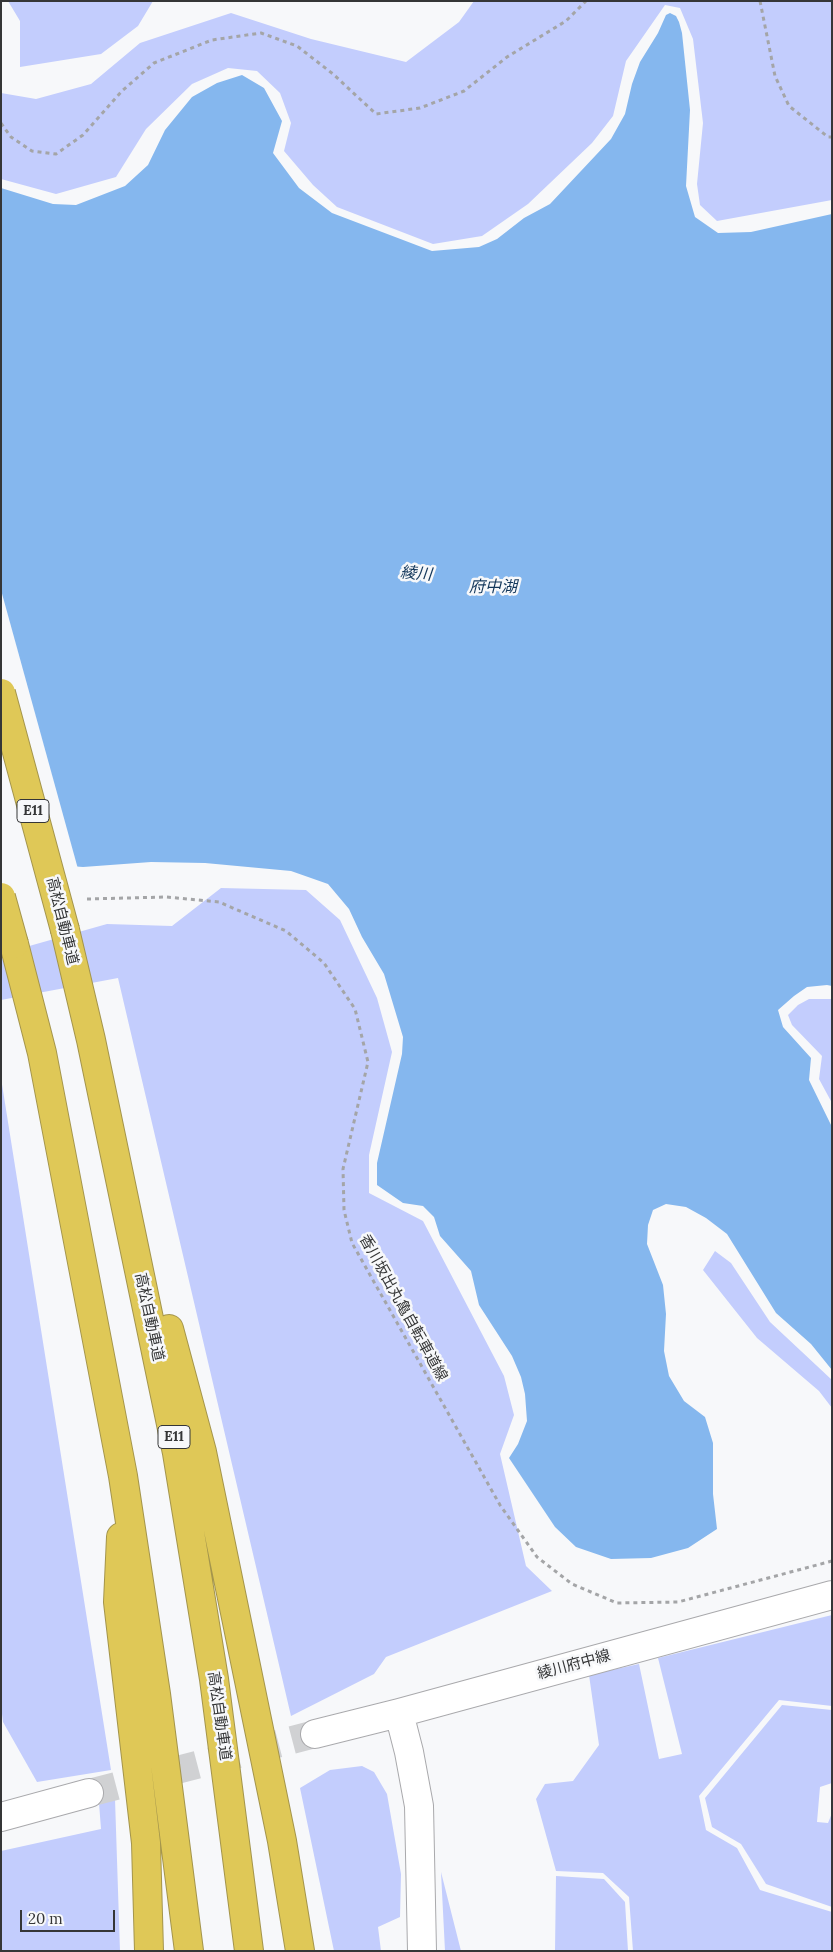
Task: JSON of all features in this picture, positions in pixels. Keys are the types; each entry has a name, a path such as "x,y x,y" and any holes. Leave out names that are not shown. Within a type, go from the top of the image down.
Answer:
{"highway":[{"name":"高松自動車道","path":"1,693 65,930 91,1040 177,1453 214,1679 249,1951"},
{"path":"1,897 42,1053 124,1476 156,1694 189,1951"},
{"path":"91,1040 202,1452 282,1841 300,1951"},
{"path":"124,1476 118,1602 146,1843 148,1951"}],"main road":[{"name":"綾川府中線","path":"315,1734 399,1713 832,1595"},
{"path":"399,1713 409,1752 419,1806 422,1951"},
{"path":"1,1817 89,1792"}],"path":[{"path":"1,123 11,137 32,152 56,154 83,135 122,91 154,63 212,40 261,33 297,46 333,74 376,114 420,108 464,91 507,57 566,20 586,1"},
{"path":"760,1 775,76 789,106 828,137 832,137"},
{"name":"香川坂出丸亀自転車道線","path":"79,899 166,897 218,902 286,931 324,963 355,1009 368,1062 343,1169 344,1210 352,1243 500,1505 537,1557 572,1584 617,1603 678,1602 832,1561"}],"shaded area":[{"path":"8,1 153,1 138,26 101,54 20,67 20,21"},
{"path":"474,1 832,1 832,200 717,221 700,205 697,184 703,123 693,39 680,8 665,5 626,61 613,116 592,143 528,204 482,236 433,244 337,207 313,185 284,151 291,123 280,93 257,71 228,68 192,84 146,129 116,177 56,194 1,179 1,93 36,99 91,84 140,43 231,13 311,39 406,62 459,22"},
{"path":"221,888 306,890 340,920 377,998 392,1052 369,1155 369,1193 423,1221 504,1376 514,1415 500,1454 526,1566 552,1591 386,1657 374,1674 291,1716 118,978 1,1000 1,954 107,924 172,926"},
{"path":"809,999 832,999 832,1103 819,1079 822,1056 792,1025 788,1015 798,1005"},
{"path":"1,1078 111,1770 37,1782 3,1722 1,1706"},
{"path":"715,1251 731,1263 770,1322 832,1380 832,1408 819,1391 757,1338 703,1270"},
{"path":"832,1615 832,1706 779,1700 699,1796 706,1830 737,1848 760,1890 832,1912 832,1951 633,1951 629,1897 603,1873 556,1871 536,1799 545,1784 573,1781 599,1745 589,1675 639,1664 659,1759 682,1754 658,1658"},
{"path":"782,1705 832,1710 832,1783 820,1787 817,1822 828,1823 832,1813 832,1907 766,1884 741,1844 712,1827 705,1798"},
{"path":"362,1766 374,1772 387,1794 401,1874 400,1917 378,1927 381,1951 334,1951 300,1788 330,1770"},
{"path":"115,1799 120,1951 1,1951 1,1851 101,1829 99,1803"},
{"path":"441,1872 461,1951 445,1951"},
{"path":"556,1876 604,1879 625,1902 628,1951 555,1951"}],"water":[{"name":"府中湖","path":"670,13 676,16 682,33 690,110 686,186 695,217 718,233 751,232 832,214 832,986 807,987 778,1010 783,1027 811,1058 809,1080 832,1127 832,1370 811,1344 776,1313 727,1234 706,1218 686,1207 666,1204 653,1210 648,1225 647,1244 663,1285 666,1314 664,1351 669,1376 684,1401 705,1417 713,1443 713,1494 717,1529 688,1548 651,1558 611,1559 576,1547 555,1527 509,1458 518,1444 527,1421 525,1394 521,1377 512,1356 479,1305 471,1271 440,1236 434,1217 423,1206 403,1203 377,1185 377,1163 402,1054 403,1037 384,974 362,937 349,909 328,884 291,871 205,863 151,862 83,867 1,861 1,188 53,204 76,205 125,186 148,165 165,130 192,97 217,83 242,75 264,88 282,121 273,153 299,188 332,213 432,251 479,247 497,239 524,218 550,204 611,139 625,114 632,84 640,62 658,33 666,15"}],"pier":[{"path":"1,590 78,869 1,863"}],"tunnel":[{"path":"89,1793 315,1734"}],"water label":[{"name":"綾川","path":"416,574"}]}
